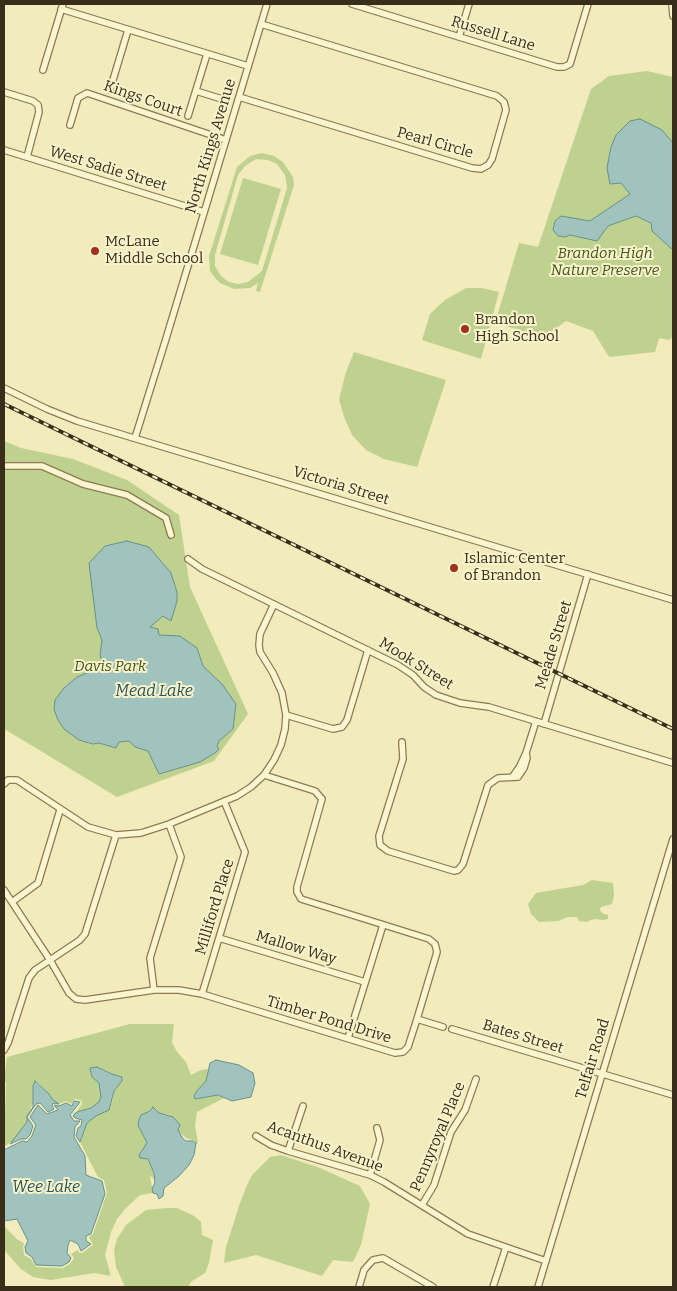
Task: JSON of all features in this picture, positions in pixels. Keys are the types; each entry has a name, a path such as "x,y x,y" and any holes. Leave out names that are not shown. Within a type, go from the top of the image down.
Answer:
{"street":[{"name":"North Kings Avenue","path":"135,438 267,4"},
{"name":"Russell Lane","path":"352,4 557,67 564,67 570,64 588,4"},
{"path":"459,37 469,4"},
{"path":"672,4 673,16"},
{"path":"43,70 62,6 128,30 248,66"},
{"name":"Pearl Circle","path":"239,97 472,168 482,169 492,158 506,110 504,102 497,96 261,24"},
{"path":"110,90 128,30"},
{"path":"188,116 207,54"},
{"path":"196,91 222,99"},
{"path":"4,92 33,101 38,105 39,112 27,157"},
{"name":"Kings Court","path":"70,125 78,98 87,93 226,140"},
{"name":"West Sadie Street","path":"4,150 204,212"},
{"name":"Victoria Street","path":"4,388 68,418 673,600"},
{"path":"4,466 42,466 83,484 127,495 166,518 171,535"},
{"name":"Mook Street","path":"188,559 202,569 406,670 424,687 436,695 460,703 489,707 673,763"},
{"name":"Meade Street","path":"544,724 588,574"},
{"path":"4,784 8,780 17,780 88,828 116,835 142,834 224,801 251,787 264,775 274,760 281,745 286,715 278,684 260,652 259,645 260,634 274,604"},
{"path":"286,715 333,729 342,727 347,720 368,650"},
{"path":"402,742 403,759 379,836 380,845 388,851 449,870 458,870 463,864 488,785 494,779 518,777 527,758 526,753 536,721"},
{"name":"Timber Pond Drive","path":"4,890 70,993 76,999 85,1000 154,990 179,990 202,994 399,1054 408,1047 437,952 435,944 429,939 305,901 298,896 297,887 322,799 315,791 264,775"},
{"name":"Milliford Place","path":"202,994 244,852 224,801"},
{"path":"12,902 38,883 60,810"},
{"path":"154,990 150,958 181,857 169,824"},
{"path":"4,1050 8,1044 29,978 35,970 80,940 85,934 116,835"},
{"name":"Telfair Road","path":"538,1287 673,839"},
{"path":"348,1038 383,925"},
{"name":"Mallow Way","path":"219,938 365,982"},
{"path":"417,1019 443,1027"},
{"name":"Bates Street","path":"452,1029 673,1095"},
{"name":"Pennyroyal Place","path":"422,1205 434,1185 451,1132 465,1110 476,1079"},
{"path":"288,1151 303,1106"},
{"path":"370,1175 380,1140 377,1128"},
{"name":"Acanthus Avenue","path":"256,1136 271,1145 288,1151 370,1175 468,1234 546,1261"},
{"path":"493,1287 506,1247"},
{"path":"359,1287 364,1270 373,1260 383,1258 433,1287"}],"green space":[{"name":"Brandon High Nature Preserve","path":"647,71 673,77 673,337 669,340 659,338 655,352 609,357 593,331 566,321 544,337 495,323 519,243 538,247 591,89 609,76"},
{"path":"262,153 274,156 283,162 293,177 294,185 260,292 256,291 258,283 250,288 234,289 220,283 210,271 209,256 237,167 250,156","holes":["256,159 268,160 277,164 285,175 287,188 262,271 248,282 238,284 229,282 221,276 215,266 215,255 238,175 245,166"]},
{"path":"243,178 281,189 258,265 220,254"},
{"path":"466,288 482,288 499,292 481,359 422,340 430,314 445,300"},
{"path":"354,352 446,380 417,467 384,459 366,450 352,435 339,399 346,372"},
{"name":"Davis Park","path":"4,441 21,448 73,459 127,480 179,515 190,587 248,714 214,761 117,797 6,730 4,731"},
{"path":"592,880 613,883 614,895 612,904 601,907 600,910 608,915 608,919 594,919 586,922 579,921 577,917 568,917 558,921 539,922 531,914 528,904 536,893 583,885"},
{"path":"130,1024 174,1024 172,1042 177,1052 186,1062 191,1075 208,1069 206,1081 196,1092 200,1098 218,1095 224,1098 197,1112 195,1125 198,1143 195,1145 195,1141 186,1138 178,1131 176,1121 168,1115 159,1113 156,1109 151,1109 141,1115 138,1125 147,1143 145,1159 148,1159 154,1173 154,1179 150,1176 153,1193 140,1195 117,1219 111,1232 105,1255 111,1276 94,1273 51,1280 33,1277 21,1269 4,1250 4,1226 18,1240 24,1243 24,1255 31,1259 36,1267 63,1268 71,1263 74,1258 71,1254 78,1250 79,1253 82,1253 93,1245 89,1237 93,1234 107,1193 104,1180 98,1177 80,1142 87,1123 105,1112 112,1102 114,1091 122,1081 117,1075 103,1069 92,1077 99,1083 101,1097 99,1102 91,1108 77,1112 73,1116 73,1113 82,1104 81,1100 74,1099 71,1104 66,1101 59,1104 38,1083 33,1086 33,1103 27,1116 27,1122 15,1139 4,1147 6,1082 4,1080 7,1057"},
{"path":"281,1155 320,1168 360,1186 370,1204 361,1245 353,1262 333,1260 322,1276 256,1255 224,1263 226,1247 240,1203 252,1175 270,1157"},
{"path":"177,1208 194,1216 201,1222 202,1235 213,1240 209,1263 205,1273 192,1281 188,1287 125,1287 116,1267 114,1250 117,1239 126,1225 146,1210"}],"water":[{"path":"640,119 662,130 673,143 673,250 652,231 651,223 636,216 608,226 597,241 570,235 565,237 558,236 553,230 555,221 561,216 590,221 630,194 621,183 610,184 607,168 611,147 616,135 630,121"},
{"name":"Mead Lake","path":"127,541 149,547 171,573 177,592 177,601 171,621 163,616 150,627 158,629 159,635 180,636 197,648 203,666 222,684 236,704 233,729 219,741 217,746 219,749 215,753 200,762 159,774 148,751 135,747 129,741 119,742 116,748 79,740 64,729 54,709 55,700 64,688 77,677 104,666 100,655 102,640 97,628 89,563 105,546"},
{"path":"216,1060 239,1065 253,1073 255,1083 251,1097 232,1101 218,1095 195,1099 196,1092 206,1081 210,1063"},
{"path":"97,1067 122,1077 122,1081 114,1091 109,1110 87,1123 80,1142 76,1136 82,1120 73,1116 77,1112 91,1108 99,1102 101,1097 99,1083 92,1077 90,1068"},
{"path":"35,1081 59,1104 53,1103 54,1109 48,1112 40,1103 36,1104 27,1117 33,1107 33,1086"},
{"name":"Wee Lake","path":"74,1101 80,1102 70,1115 74,1121 80,1121 75,1127 74,1137 85,1156 86,1175 102,1181 105,1194 91,1234 86,1236 86,1241 91,1244 81,1251 78,1244 70,1240 67,1253 71,1258 69,1262 62,1266 36,1265 32,1257 26,1253 25,1247 28,1241 17,1219 4,1221 4,1150 22,1141 27,1142 32,1136 36,1125 30,1117 38,1105 47,1114 58,1110 54,1105 59,1106 66,1103 72,1106"},
{"path":"153,1107 159,1113 173,1117 180,1125 178,1130 183,1139 196,1143 194,1155 189,1165 164,1188 163,1196 159,1199 157,1194 153,1193 154,1173 148,1159 140,1158 139,1155 147,1143 138,1125 139,1120 141,1115 150,1111"},
{"path":"27,1117 33,1126 30,1135 26,1139 10,1144 27,1122"}],"railway":[{"path":"4,404 673,729"}],"place":[{"name":"McLane Middle School","path":"95,251"},
{"name":"Brandon High School","path":"465,329"},
{"name":"Islamic Center of Brandon","path":"454,568"}]}
